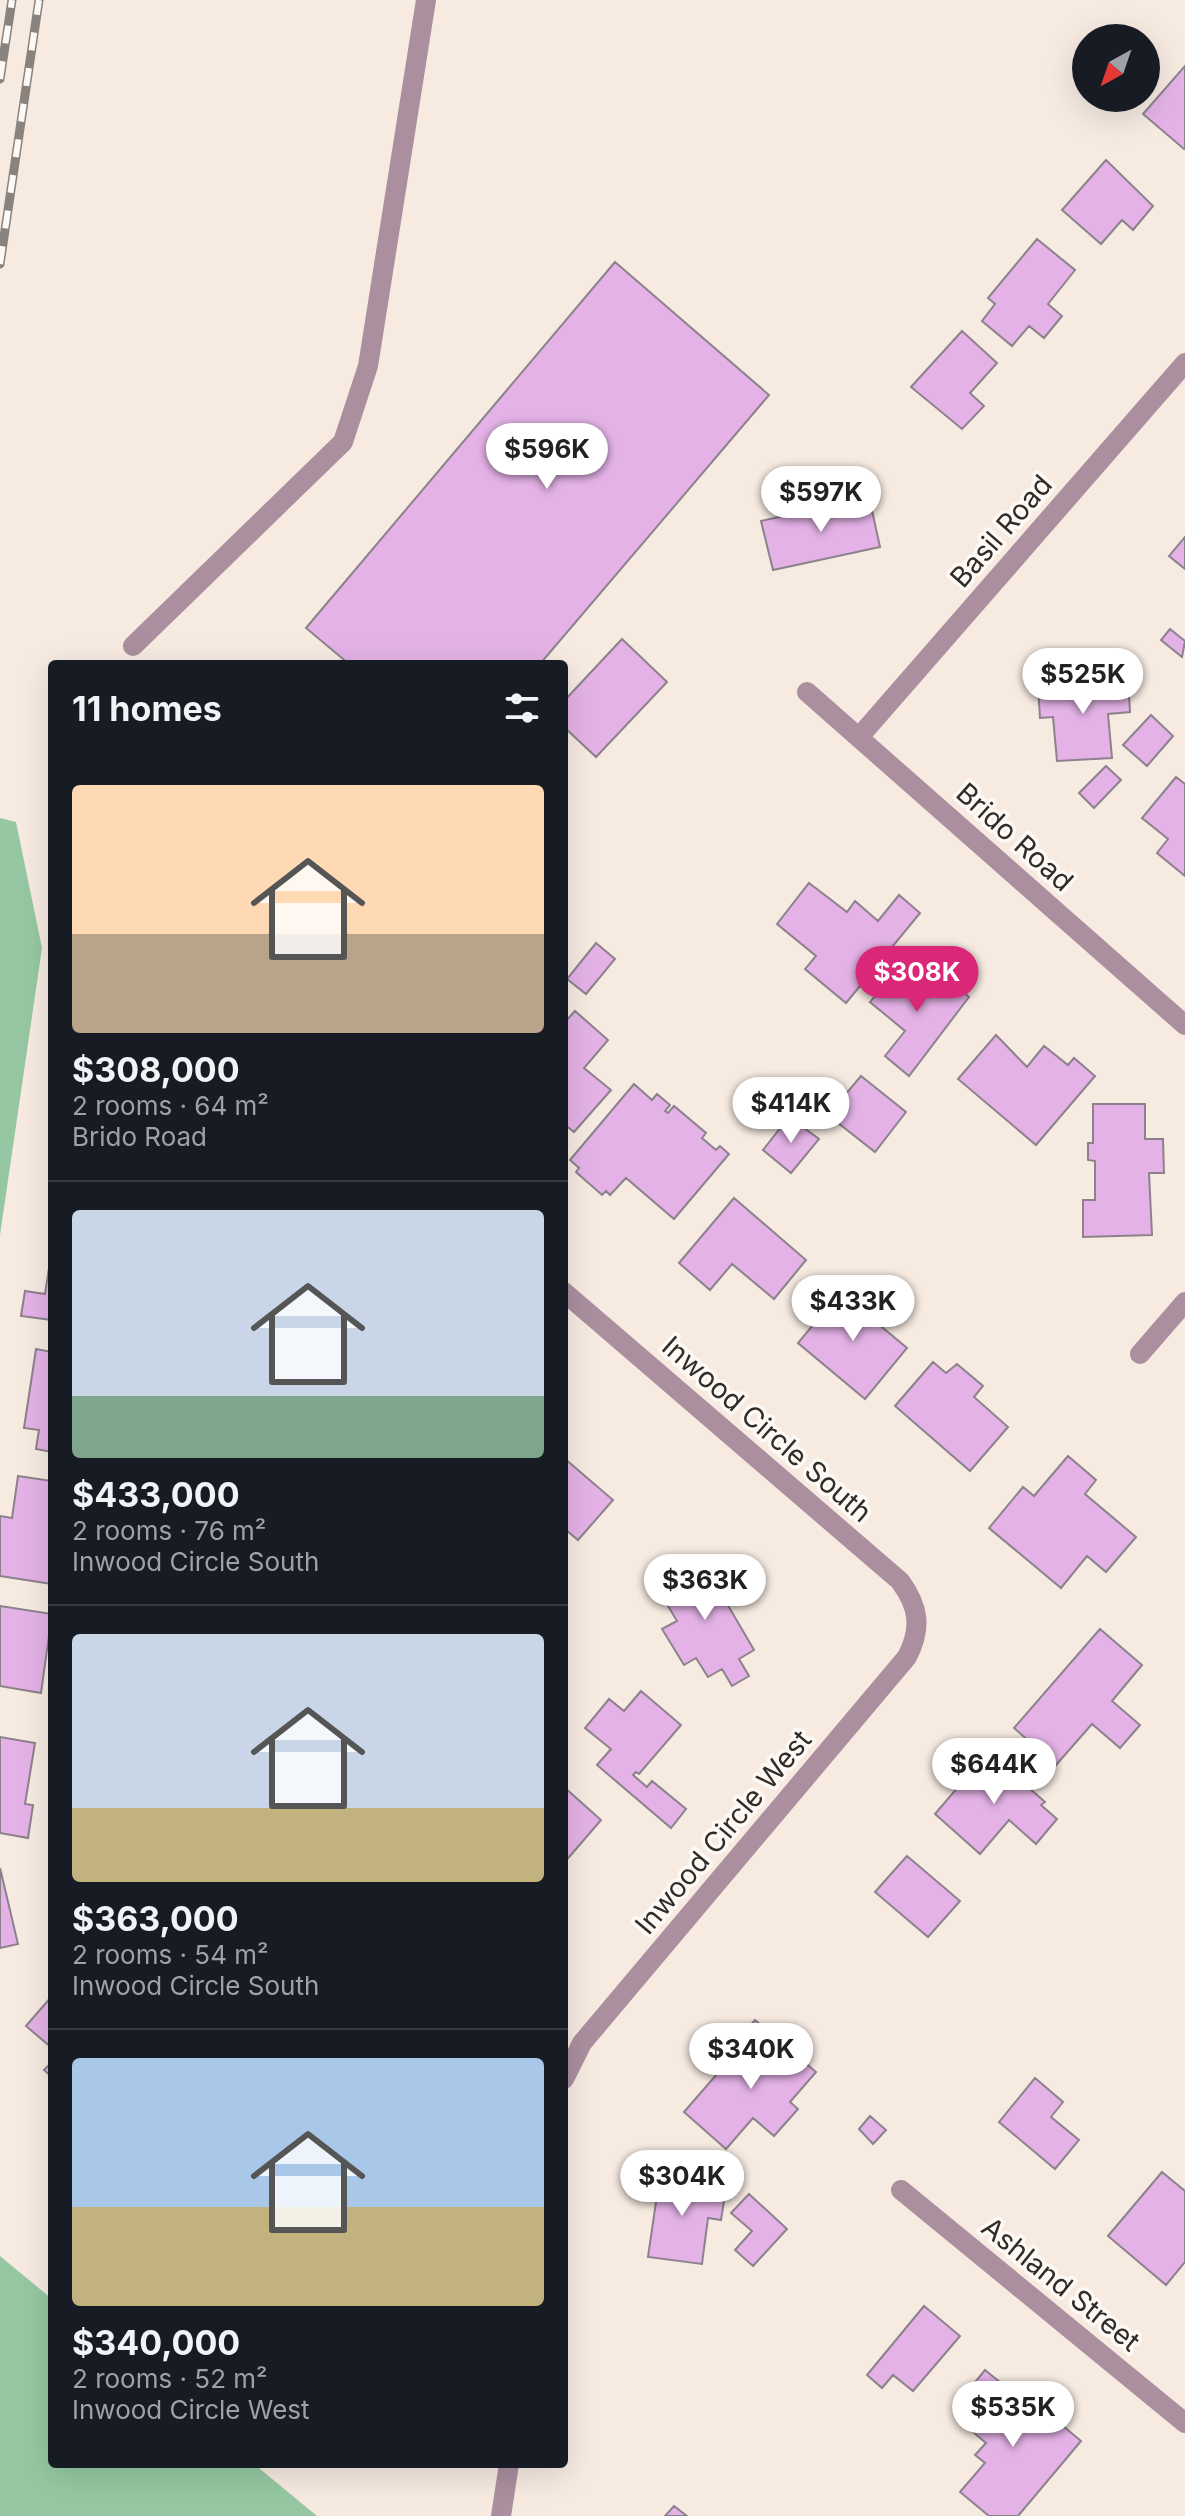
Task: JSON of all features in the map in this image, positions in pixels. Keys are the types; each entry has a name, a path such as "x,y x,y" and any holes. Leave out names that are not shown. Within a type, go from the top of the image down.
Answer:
{"street":[{"path":"133,646 343,442 368,366 426,0"},
{"name":"Basil Road","path":"860,736 1185,363"},
{"name":"Brido Road","path":"807,692 1185,1025"},
{"name":"Inwood Circle South","path":"568,1295 900,1581 913,1598 918,1619"},
{"path":"1140,1354 1185,1302"},
{"name":"Inwood Circle West","path":"568,2071 582,2043 907,1657 917,1639 918,1619"},
{"name":"Ashland Street","path":"901,2190 1185,2423"},
{"path":"501,2516 508,2468"}],"green space":[{"path":"0,818 16,822 42,948 0,1235"},
{"path":"0,2256 48,2296 48,2468 259,2468 317,2516 0,2516"}],"building":[{"path":"1185,66 1184,149 1143,114 1160,112 1160,95"},
{"path":"1106,160 1153,206 1133,230 1122,220 1101,244 1062,210"},
{"path":"1037,239 1075,270 1048,304 1062,316 1044,338 1029,326 1012,346 982,321 995,304 988,298"},
{"path":"615,262 769,395 543,660 344,660 306,628"},
{"path":"962,331 997,363 970,393 984,406 962,429 911,387"},
{"path":"869,497 880,547 773,570 761,521"},
{"path":"1185,537 1185,569 1169,556"},
{"path":"1170,629 1185,641 1182,657 1161,640"},
{"path":"622,639 667,682 596,757 568,731 568,697"},
{"path":"1128,679 1130,712 1108,714 1112,758 1057,761 1053,717 1040,718 1038,685"},
{"path":"1151,715 1173,736 1147,766 1123,745"},
{"path":"1106,766 1121,780 1094,808 1079,793"},
{"path":"1176,777 1185,784 1185,876 1157,853 1168,839 1142,818"},
{"path":"809,883 847,912 855,901 878,921 899,895 920,913 846,1003 805,969 816,956 777,924"},
{"path":"596,943 615,959 586,994 568,978"},
{"path":"902,963 938,991 947,979 969,997 909,1076 885,1056 905,1031 870,1002"},
{"path":"575,1011 608,1040 584,1068 611,1090 574,1132 568,1127 568,1019"},
{"path":"996,1035 1027,1067 1044,1046 1068,1065 1074,1058 1095,1076 1036,1145 958,1079"},
{"path":"861,1076 906,1112 875,1152 828,1115"},
{"path":"634,1084 652,1100 657,1094 670,1105 665,1111 668,1113 674,1106 706,1133 702,1138 716,1150 720,1146 729,1154 674,1219 626,1178 610,1195 606,1191 602,1195 576,1172 579,1168 570,1160"},
{"path":"1093,1104 1145,1104 1145,1139 1163,1139 1164,1173 1149,1173 1152,1235 1083,1237 1083,1200 1095,1200 1095,1161 1088,1160 1088,1143 1093,1143"},
{"path":"789,1117 819,1139 791,1173 763,1150"},
{"path":"734,1198 806,1260 774,1299 732,1264 710,1290 679,1263"},
{"path":"48,1275 48,1319 21,1316 25,1291 45,1294"},
{"path":"846,1285 877,1311 871,1318 907,1348 865,1399 798,1343"},
{"path":"36,1349 48,1351 48,1451 36,1449 39,1430 24,1428"},
{"path":"933,1362 946,1373 957,1364 983,1386 974,1397 1008,1427 970,1471 895,1406"},
{"path":"1068,1456 1096,1480 1085,1494 1136,1537 1106,1572 1087,1556 1061,1588 989,1528 1023,1487 1034,1496"},
{"path":"568,1461 613,1500 578,1540 568,1532"},
{"path":"18,1476 48,1480 48,1583 0,1576 0,1516 12,1518"},
{"path":"707,1556 732,1599 726,1602 754,1650 739,1659 749,1676 732,1686 722,1669 708,1677 696,1658 684,1665 662,1629 677,1621 656,1586"},
{"path":"0,1606 48,1613 48,1643 41,1693 0,1686"},
{"path":"1100,1629 1142,1665 1112,1701 1140,1725 1120,1748 1092,1724 1056,1765 1014,1728"},
{"path":"641,1691 681,1725 639,1774 636,1772 633,1775 647,1787 652,1781 686,1809 671,1828 597,1765 611,1749 585,1728 609,1699 624,1711"},
{"path":"0,1737 35,1743 25,1804 33,1805 28,1838 0,1833"},
{"path":"988,1752 1045,1802 1041,1805 1057,1819 1036,1844 1009,1820 980,1854 935,1814"},
{"path":"568,1791 601,1820 568,1858"},
{"path":"907,1856 960,1901 928,1937 875,1892"},
{"path":"0,1868 18,1944 0,1948"},
{"path":"48,2001 48,2045 26,2026"},
{"path":"755,2020 816,2072 790,2102 798,2109 774,2136 753,2118 726,2149 684,2112 737,2051 763,2073 774,2061 743,2034"},
{"path":"1035,2078 1063,2102 1051,2117 1079,2140 1055,2169 999,2122"},
{"path":"870,2116 886,2130 873,2144 859,2129"},
{"path":"1162,2172 1185,2191 1185,2262 1166,2285 1108,2236"},
{"path":"648,2176 726,2188 721,2220 708,2218 702,2264 648,2257 657,2195 645,2193"},
{"path":"749,2194 787,2229 753,2266 735,2250 752,2231 731,2213"},
{"path":"924,2306 960,2336 913,2391 893,2375 882,2388 867,2375"},
{"path":"985,2370 1027,2404 1031,2399 1081,2441 1018,2516 989,2516 960,2492 985,2463 975,2455 986,2443 966,2426 984,2405 968,2391"},
{"path":"674,2506 687,2516 665,2516"}],"railway":[{"path":"0,79 12,0"},
{"path":"0,264 39,0"}]}
